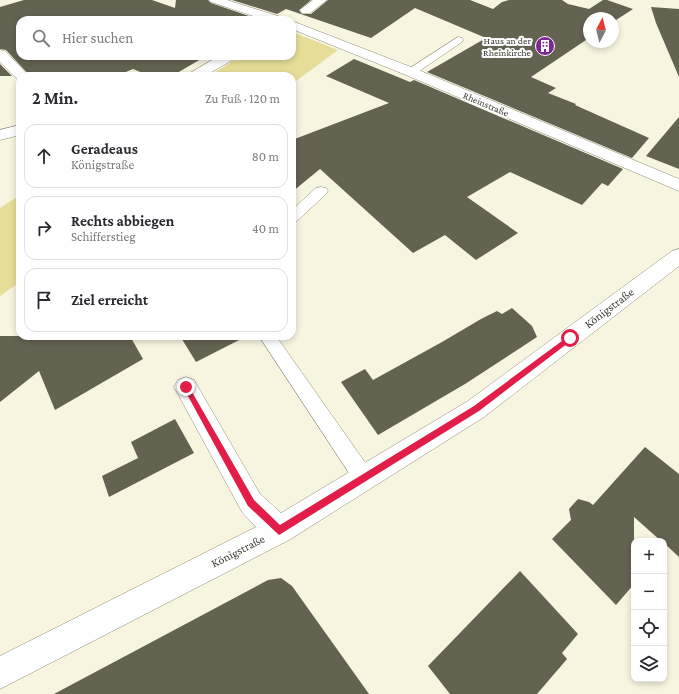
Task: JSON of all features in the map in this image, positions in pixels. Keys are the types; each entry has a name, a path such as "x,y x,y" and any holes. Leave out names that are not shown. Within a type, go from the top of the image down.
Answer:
{"street":[{"path":"215,0 265,16"},
{"path":"306,10 321,0"},
{"name":"Rheinstraße","path":"296,27 411,72 679,185"},
{"path":"0,54 18,72"},
{"path":"202,72 223,60"},
{"path":"0,135 16,131"},
{"name":"Königstraße","path":"0,673 279,530 364,478 476,409 679,256"},
{"path":"186,387 251,503 279,530"}],"lane":[{"path":"411,72 458,40"},
{"path":"296,214 321,191"},
{"path":"270,340 364,478"}],"shaded area":[{"path":"296,34 338,50 296,81 296,72 215,72 235,60 296,60"},
{"path":"16,198 16,285 0,296 0,208"}],"building":[{"path":"24,0 152,0 175,8 176,0 208,0 211,3 248,16 16,16 16,60 199,60 179,72 140,72 133,69 126,72 26,72 6,50 0,49 0,7"},
{"path":"232,0 311,0 299,10 302,14 311,14 328,0 470,0 493,9 502,2 509,0 562,0 568,4 589,9 603,0 607,0 633,9 619,18 619,12 583,12 583,42 531,77 556,88 548,93 576,104 575,105 649,138 632,158 427,72 486,38 415,8 371,38 286,9 277,14"},
{"path":"651,7 679,9 679,77 656,23"},
{"path":"354,59 410,82 414,80 623,169 608,186 602,183 582,205 510,172 467,197 518,233 476,260 445,235 413,253 320,169 296,189 296,138 389,103 326,76"},
{"path":"0,64 12,76 0,76"},
{"path":"679,117 679,169 646,156"},
{"path":"512,308 532,326 537,337 465,384 378,435 341,382 365,369 373,380 481,319 497,311 502,314"},
{"path":"0,336 16,336 16,340 132,340 143,359 55,410 39,371 0,402"},
{"path":"182,340 239,340 196,362"},
{"path":"175,419 194,453 109,497 102,476 138,458 131,442"},
{"path":"645,447 679,474 679,557 667,546 667,538 658,538 634,517 634,538 631,538 631,588 616,605 552,539 571,520 569,509 578,499 589,502 593,505"},
{"path":"520,571 578,634 562,653 567,659 537,694 450,694 428,666"},
{"path":"281,578 292,586 369,694 54,694 268,580"}],"place":[{"name":"Haus an der Rheinkirche","path":"545,46"}],"route":[{"path":"186,387 251,503 279,530 476,409 570,338"}]}
